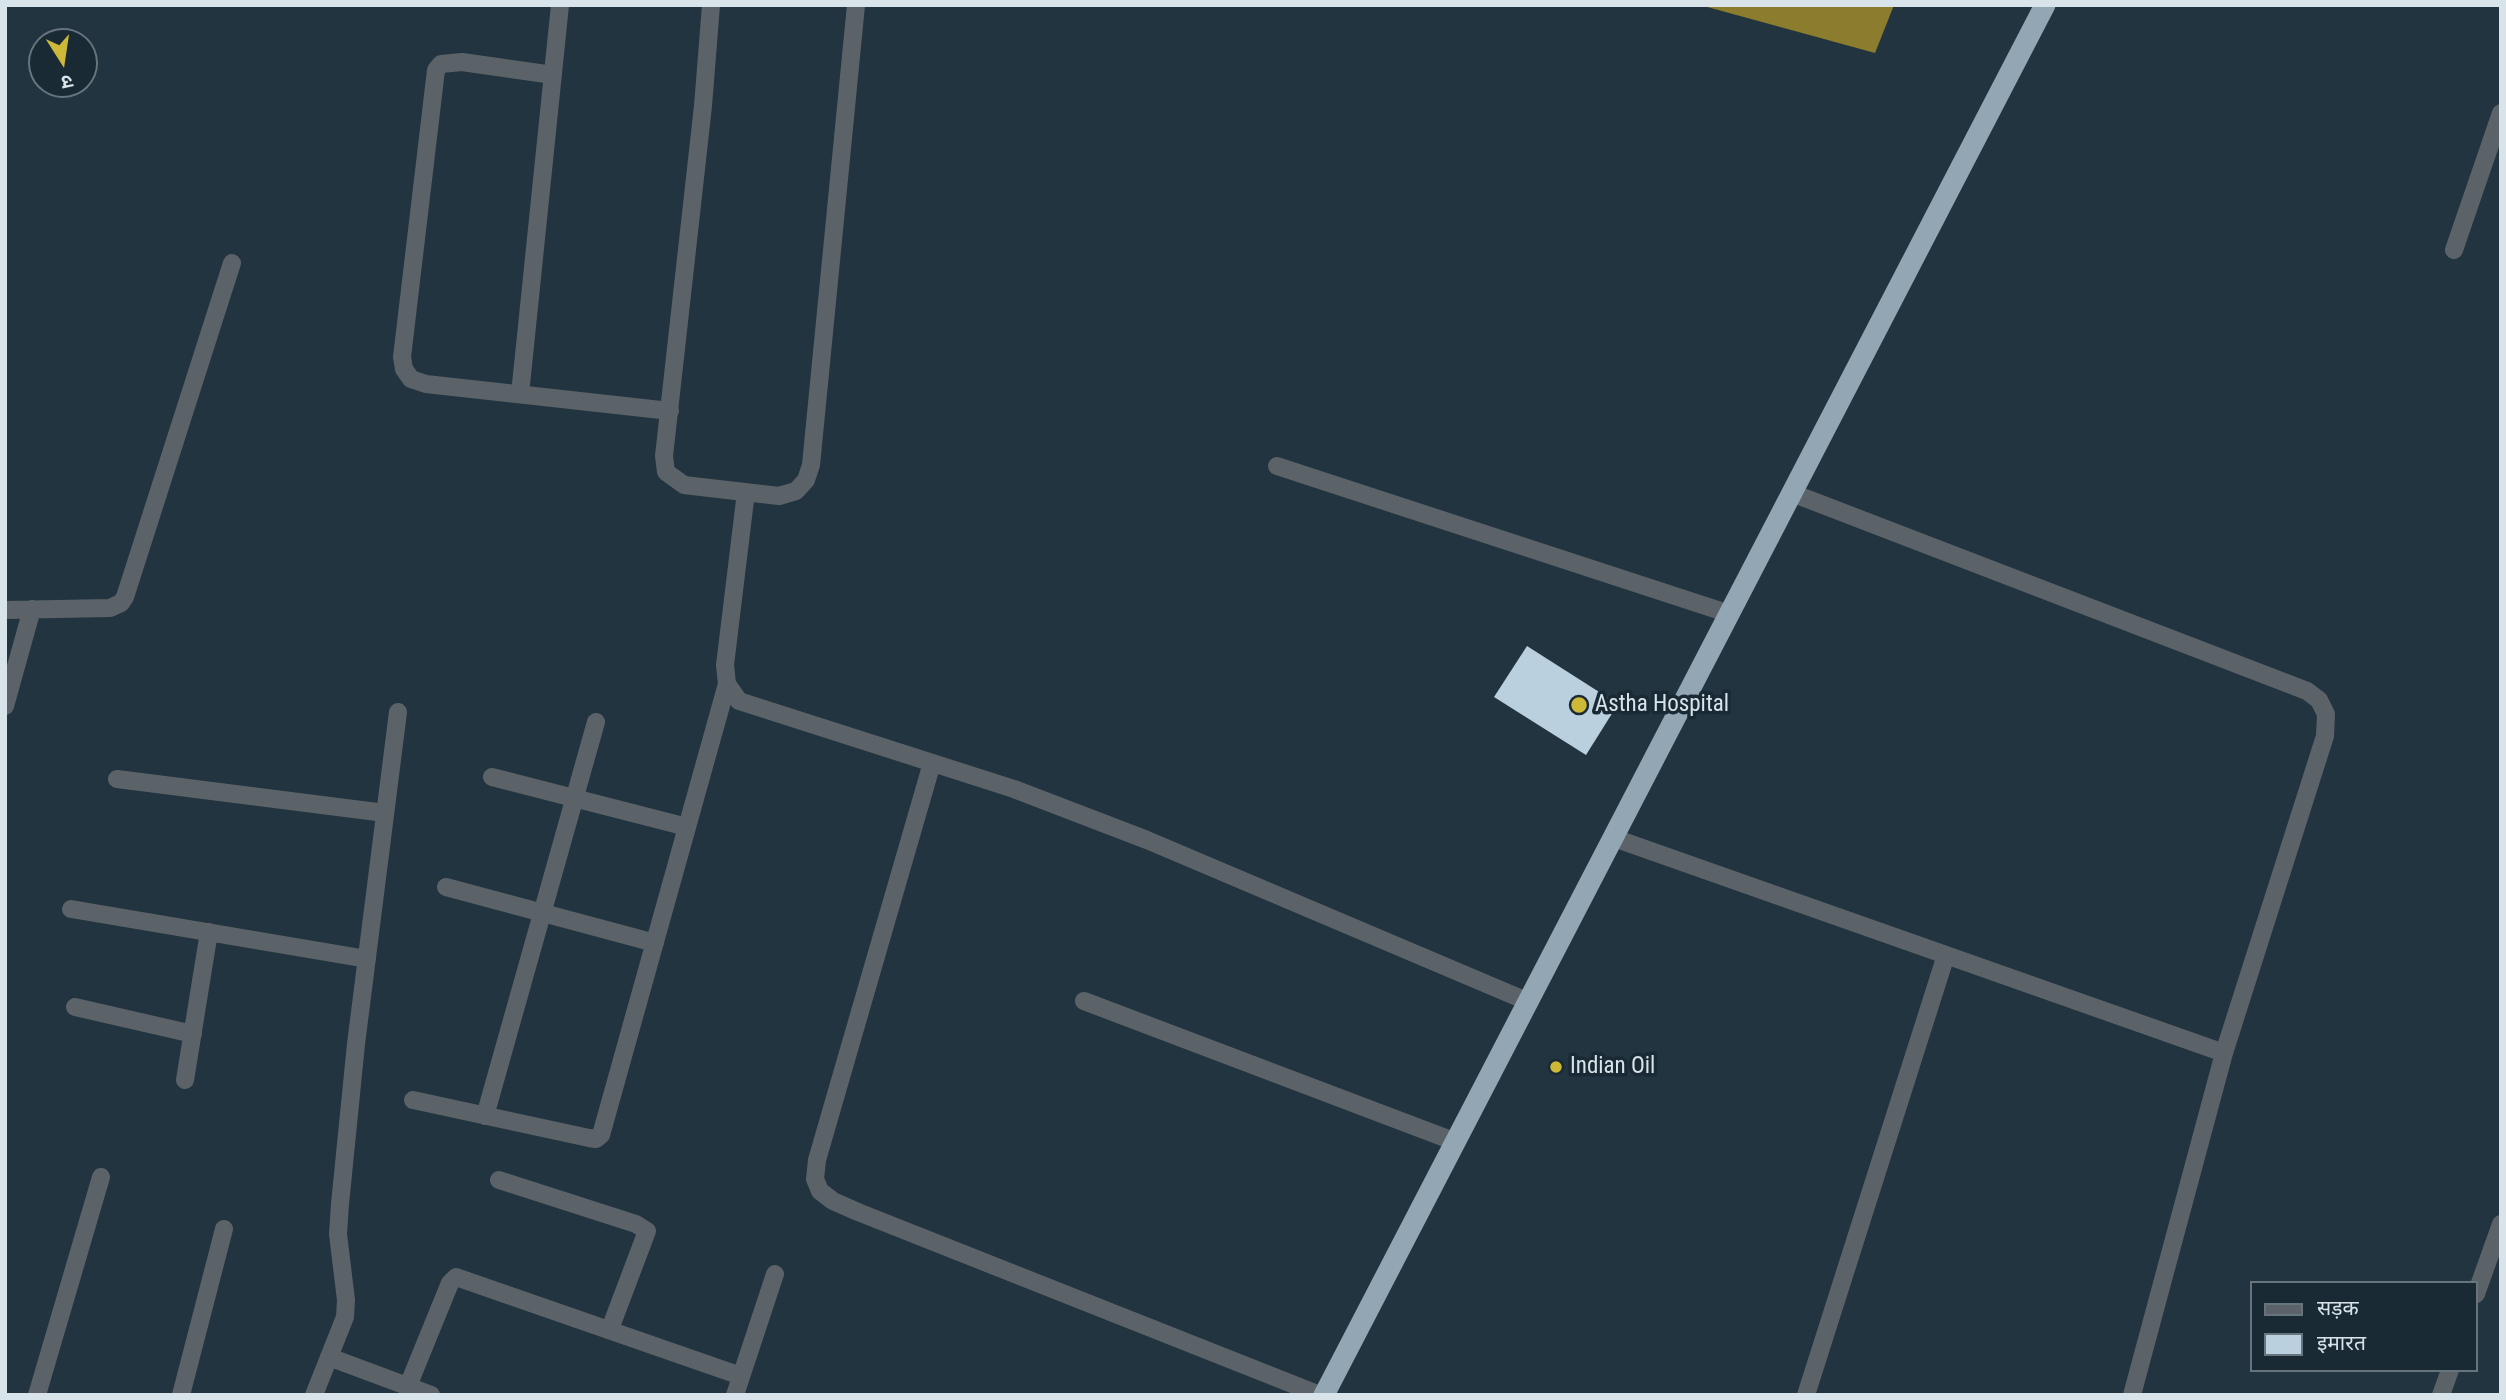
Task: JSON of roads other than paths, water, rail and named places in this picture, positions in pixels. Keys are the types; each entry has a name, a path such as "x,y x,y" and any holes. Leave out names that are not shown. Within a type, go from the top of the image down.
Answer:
{"highway":[{"path":"1322,1395 1529,1002 2045,5"}],"street":[{"path":"520,394 560,5"},
{"path":"711,5 664,456 666,472 673,480 684,485 779,496 796,491 806,480 811,465 856,5"},
{"path":"553,75 462,62 441,64 436,70 402,357 404,369 411,379 426,384 670,411"},
{"path":"2454,250 2501,113"},
{"path":"5,610 110,608 125,597 232,263"},
{"path":"1277,466 1730,614"},
{"path":"413,1100 589,1138 596,1139 601,1135 727,684 725,665 746,492"},
{"path":"1792,493 2308,691 2319,700 2326,713 2325,736 2224,1053 2132,1395"},
{"path":"5,706 32,609"},
{"path":"727,684 739,701 752,707 1014,789 1211,865 1529,1002"},
{"path":"314,1395 346,1308 338,1234 340,1204 398,712"},
{"path":"485,1116 596,722"},
{"path":"932,764 817,1160 815,1179 820,1191 832,1201 858,1212 1322,1395"},
{"path":"492,778 687,827"},
{"path":"117,779 385,813"},
{"path":"1614,838 2224,1053"},
{"path":"446,887 655,943"},
{"path":"71,909 367,958"},
{"path":"185,1080 209,932"},
{"path":"1806,1395 1946,955"},
{"path":"1084,1001 1456,1142"},
{"path":"75,1007 193,1034"},
{"path":"37,1395 101,1177"},
{"path":"499,1180 636,1224 647,1231 610,1329"},
{"path":"2478,1288 2501,1224"},
{"path":"181,1395 224,1229"},
{"path":"735,1395 775,1274"},
{"path":"408,1386 450,1283 456,1277 741,1376"},
{"path":"329,1357 431,1395"},
{"path":"2441,1395 2449,1372"}],"place":[{"name":"Astha Hospital","path":"1579,705"},
{"name":"Indian Oil","path":"1556,1067"}]}
